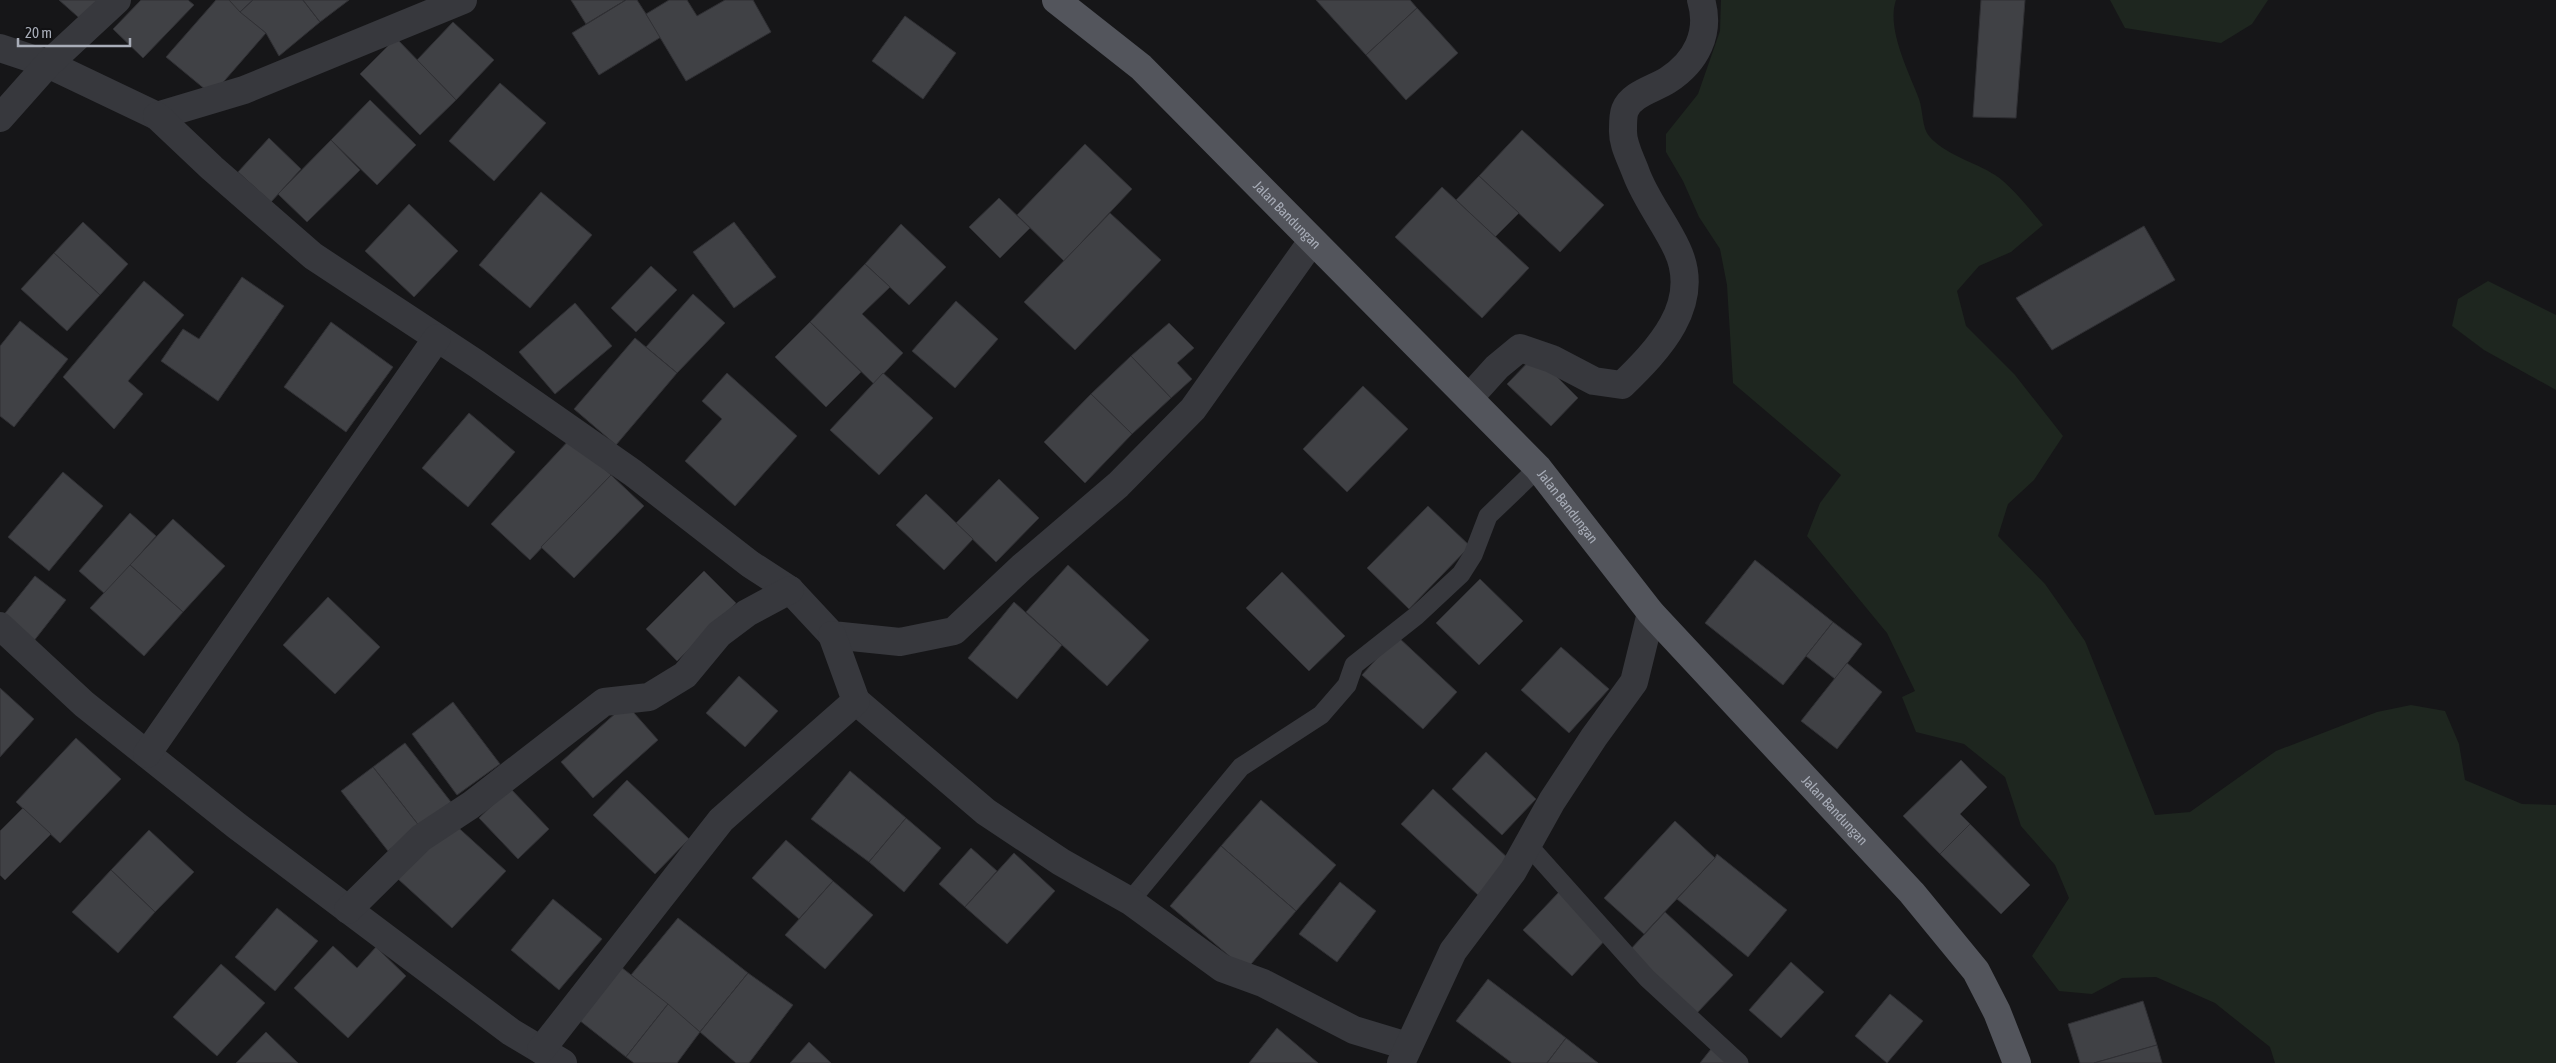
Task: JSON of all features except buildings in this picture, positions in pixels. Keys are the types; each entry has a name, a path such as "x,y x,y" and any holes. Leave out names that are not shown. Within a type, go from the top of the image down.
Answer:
{"main road":[{"name":"Jalan Bandungan","path":"1056,0 1141,67 1538,468 1651,613 1912,893 1954,942 1976,971 1997,1012 2017,1063"}],"street":[{"path":"0,118 48,64 117,0"},
{"path":"157,116 244,90 463,0"},
{"path":"1469,398 1497,367 1520,348 1552,359 1594,380 1622,385 1670,333 1685,296 1684,267 1678,249 1639,180 1626,147 1623,125 1625,110 1635,98 1668,80 1688,63 1700,46 1705,27 1701,0"},
{"path":"0,48 48,64 157,116 212,168 313,256 437,338 633,473 750,564 790,590 832,635 856,701 986,812 1061,862 1130,901 1222,968 1263,983 1404,1055 1453,950 1495,897 1528,845 1552,801 1594,737 1634,682 1651,613"},
{"path":"832,635 900,642 954,631 1022,567 1118,485 1192,409 1312,241"},
{"path":"147,754 437,338"},
{"path":"348,910 421,838 471,804 604,702 649,697 685,675 719,634 747,613 790,590"},
{"path":"0,626 84,704 236,826 511,1032 552,1056 721,820 856,701"}],"lane":[{"path":"1130,901 1241,767 1321,715 1347,685 1354,665 1416,616 1461,574 1473,555 1488,516 1538,468"},
{"path":"1528,845 1647,978 1739,1063"}],"shaded area":[{"path":"1721,0 1896,0 1894,24 1896,37 1919,99 1927,133 1943,148 2001,179 2043,225 2011,252 1979,266 1957,291 1966,326 2015,375 2063,436 2034,480 2008,504 1998,536 2045,584 2085,641 2155,815 2190,812 2276,751 2377,712 2411,705 2445,711 2459,744 2465,780 2522,804 2556,805 2556,1063 2275,1063 2270,1047 2215,1003 2156,977 2122,978 2092,994 2059,991 2032,956 2069,898 2055,865 2021,826 2005,777 1964,744 1916,732 1902,697 1915,691 1887,633 1807,536 1820,503 1841,475 1733,383 1727,285 1720,249 1699,217 1683,181 1666,152 1666,134 1698,94 1720,31"},
{"path":"2110,0 2268,0 2252,24 2221,43 2125,28"},
{"path":"2488,281 2556,315 2556,390 2484,350 2452,326 2458,299"}]}
